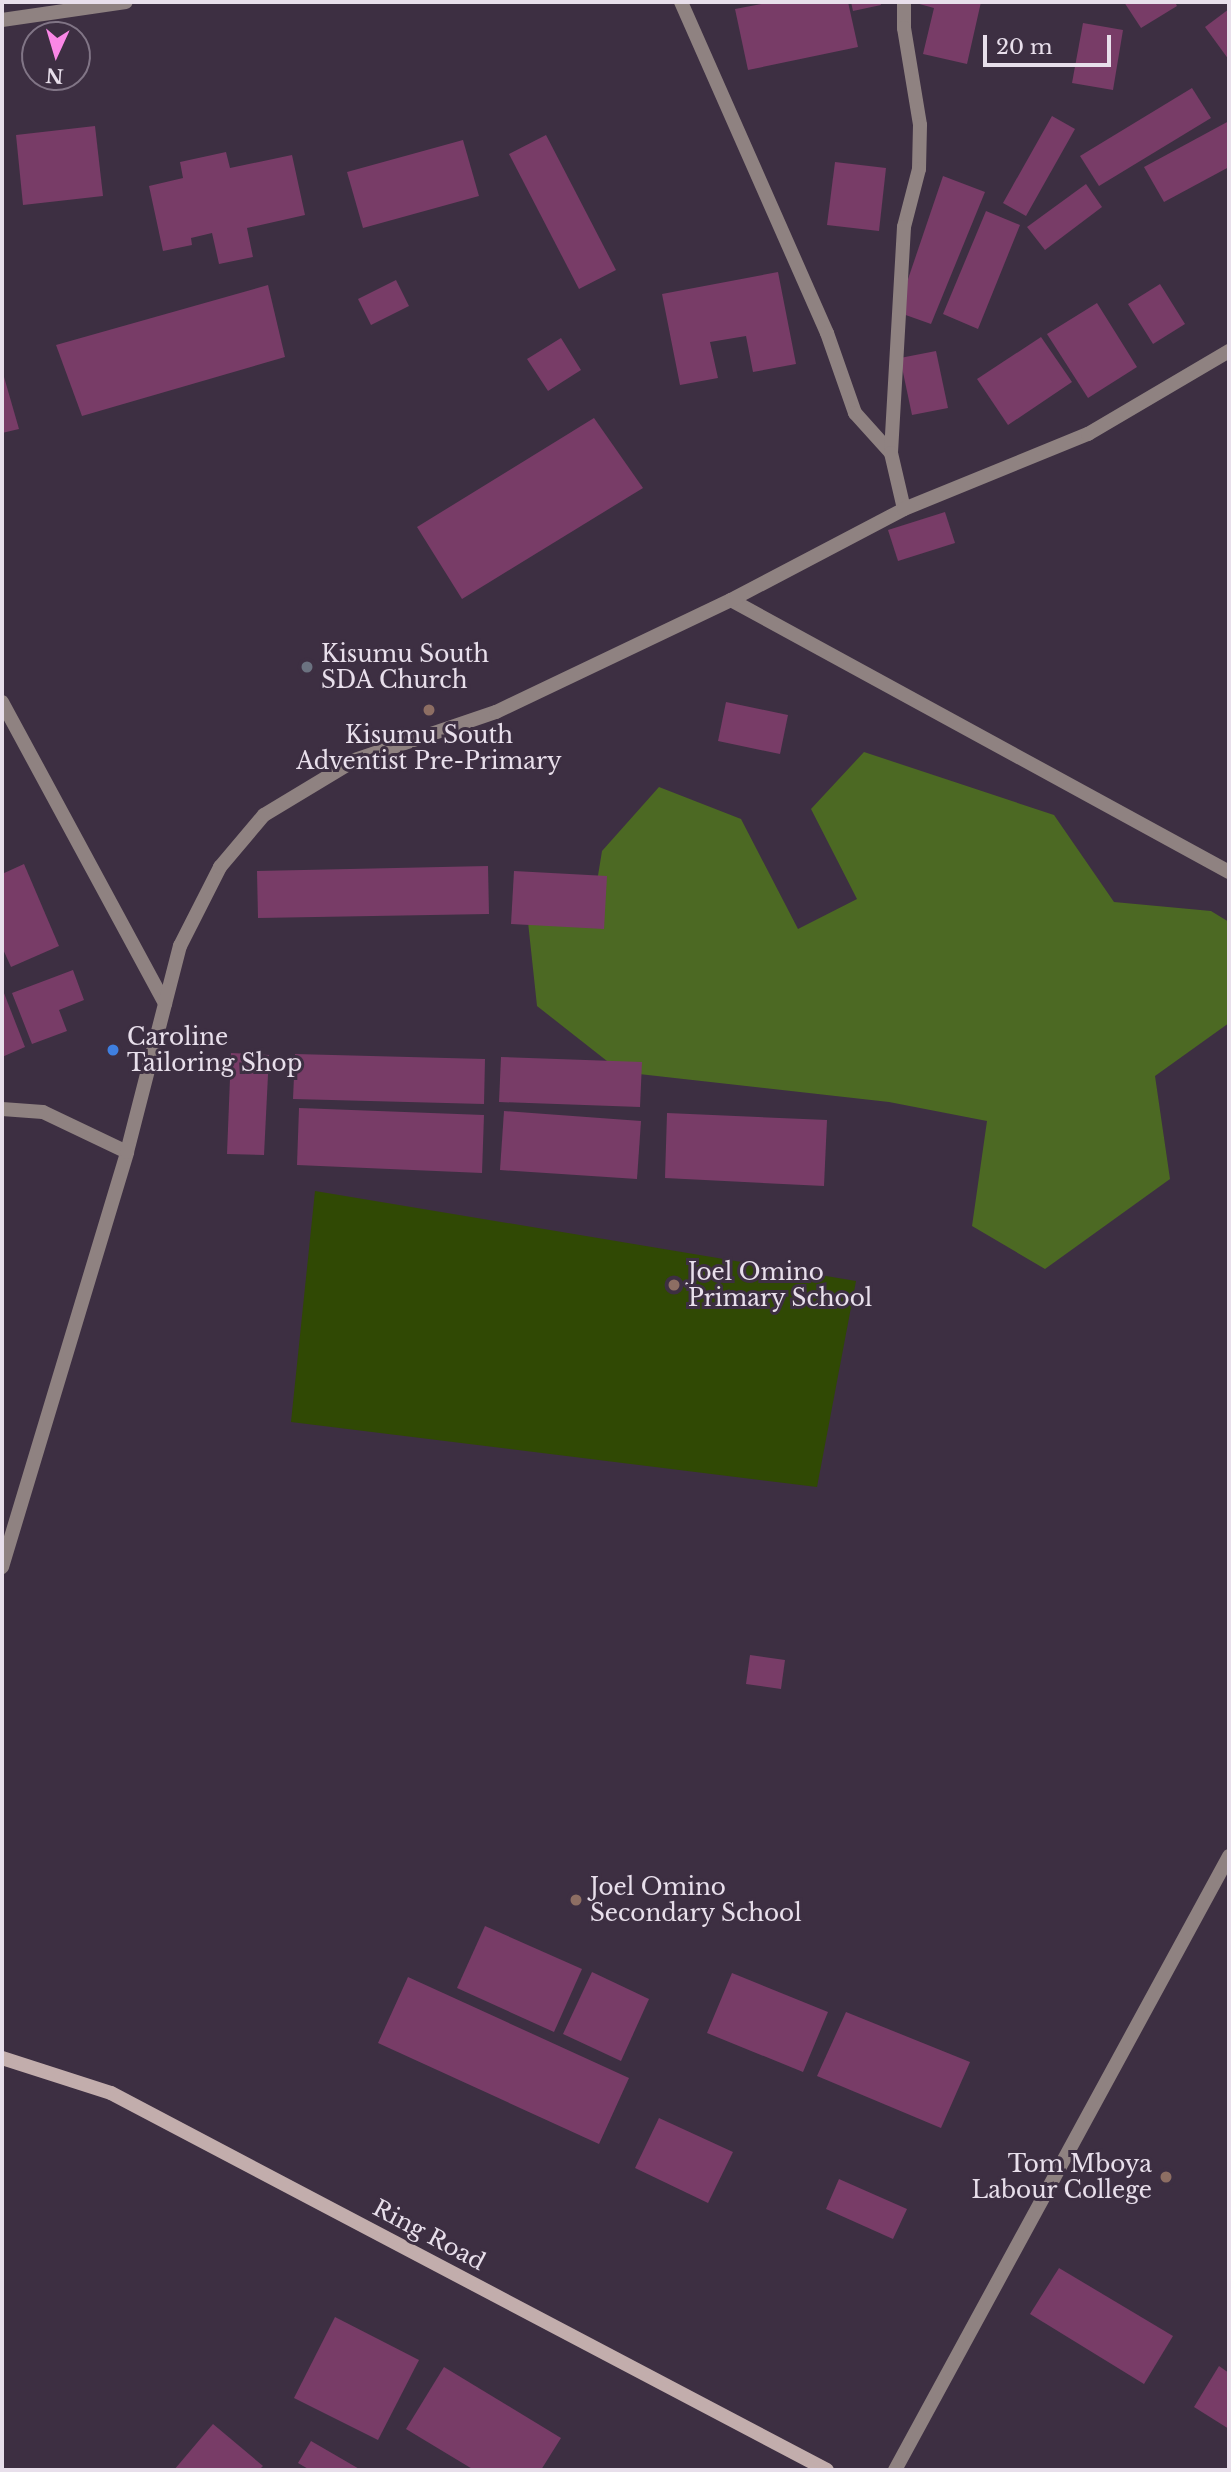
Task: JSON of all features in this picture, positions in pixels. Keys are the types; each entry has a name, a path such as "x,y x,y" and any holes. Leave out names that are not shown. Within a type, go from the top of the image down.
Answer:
{"main road":[{"name":"Ring Road","path":"2,2058 111,2093 827,2470"}],"street":[{"path":"2,20 127,2"},
{"path":"681,2 827,333 855,412 891,453"},
{"path":"904,2 904,28 920,125 919,169 904,227 891,453 904,509"},
{"path":"2,1567 127,1152 180,946 220,867 264,815 355,760 496,712 731,600 904,509 1088,435 1229,351"},
{"path":"731,600 1229,872"},
{"path":"2,702 165,1004"},
{"path":"2,1109 43,1112 127,1152"},
{"path":"895,2470 1229,1856"}],"green space":[{"path":"864,752 1054,815 1114,902 1211,911 1229,922 1229,1023 1155,1076 1170,1179 1045,1269 972,1226 987,1121 889,1102 621,1072 537,1006 528,922 594,900 602,851 659,787 741,819 798,929 857,899 811,809"},
{"path":"315,1191 856,1281 817,1487 291,1422"}],"building":[{"path":"772,2 848,2 858,47 748,70 735,9"},
{"path":"851,2 880,2 881,5 853,11"},
{"path":"912,2 981,2 967,64 923,54 934,8"},
{"path":"1124,2 1175,2 1177,6 1141,28"},
{"path":"1229,9 1229,60 1205,27"},
{"path":"1083,23 1123,30 1113,90 1072,83"},
{"path":"1192,88 1211,118 1099,186 1080,156"},
{"path":"1052,116 1075,129 1026,216 1003,203"},
{"path":"1229,121 1229,167 1164,202 1144,167"},
{"path":"95,126 103,196 23,205 16,135"},
{"path":"546,135 616,270 579,289 509,154"},
{"path":"463,140 479,196 363,228 347,172"},
{"path":"226,152 230,168 292,155 305,215 247,228 253,257 219,264 212,233 191,238 192,245 163,251 149,186 183,178 180,162"},
{"path":"835,162 886,168 879,231 827,225"},
{"path":"943,176 985,192 931,324 900,313 905,288"},
{"path":"1086,184 1102,207 1045,250 1027,227"},
{"path":"986,211 1020,225 978,329 943,314"},
{"path":"778,272 796,364 753,372 746,336 710,342 718,378 680,385 662,294"},
{"path":"396,280 409,306 371,325 358,299"},
{"path":"1160,284 1185,324 1153,344 1128,304"},
{"path":"268,285 285,357 82,416 56,345"},
{"path":"1097,303 1137,367 1088,398 1047,334"},
{"path":"1041,337 1072,382 1008,425 977,379"},
{"path":"561,338 581,370 548,391 527,359"},
{"path":"936,351 948,408 912,415 900,358"},
{"path":"2,370 19,429 2,433"},
{"path":"594,418 643,488 462,599 417,527"},
{"path":"945,512 955,543 898,561 888,530"},
{"path":"726,702 788,715 780,754 718,741"},
{"path":"24,864 59,946 11,967 2,947 2,874"},
{"path":"488,866 489,914 258,918 257,871"},
{"path":"514,871 607,876 604,929 511,924"},
{"path":"73,970 84,1000 59,1010 67,1031 32,1044 12,993"},
{"path":"2,988 25,1047 2,1057"},
{"path":"231,1053 269,1055 264,1155 227,1154"},
{"path":"295,1054 485,1059 484,1104 293,1099"},
{"path":"501,1057 642,1062 640,1107 499,1102"},
{"path":"299,1108 484,1115 482,1173 297,1165"},
{"path":"504,1111 641,1121 637,1179 500,1170"},
{"path":"667,1113 827,1120 824,1186 665,1178"},
{"path":"750,1655 785,1660 781,1689 746,1684"},
{"path":"485,1926 582,1969 554,2032 457,1988"},
{"path":"592,1972 649,1999 621,2061 563,2034"},
{"path":"732,1973 828,2012 803,2072 707,2033"},
{"path":"408,1977 629,2078 599,2144 378,2043"},
{"path":"846,2012 970,2062 941,2128 817,2076"},
{"path":"659,2118 733,2152 708,2203 635,2168"},
{"path":"839,2179 907,2209 893,2239 826,2209"},
{"path":"1059,2268 1173,2336 1144,2384 1030,2314"},
{"path":"335,2317 419,2360 378,2440 294,2398"},
{"path":"1219,2366 1229,2373 1229,2429 1194,2407"},
{"path":"444,2367 561,2438 541,2470 474,2470 406,2429"},
{"path":"213,2424 263,2466 259,2470 174,2470"},
{"path":"311,2441 361,2470 310,2470 298,2463"}],"place":[{"name":"Kisumu South SDA Church","path":"307,667"},
{"name":"Kisumu South Adventist Pre-Primary","path":"429,710"},
{"name":"Caroline Tailoring Shop","path":"113,1050"},
{"name":"Joel Omino Primary School","path":"674,1285"},
{"name":"Joel Omino Secondary School","path":"576,1900"},
{"name":"Tom Mboya Labour College","path":"1166,2177"}]}
